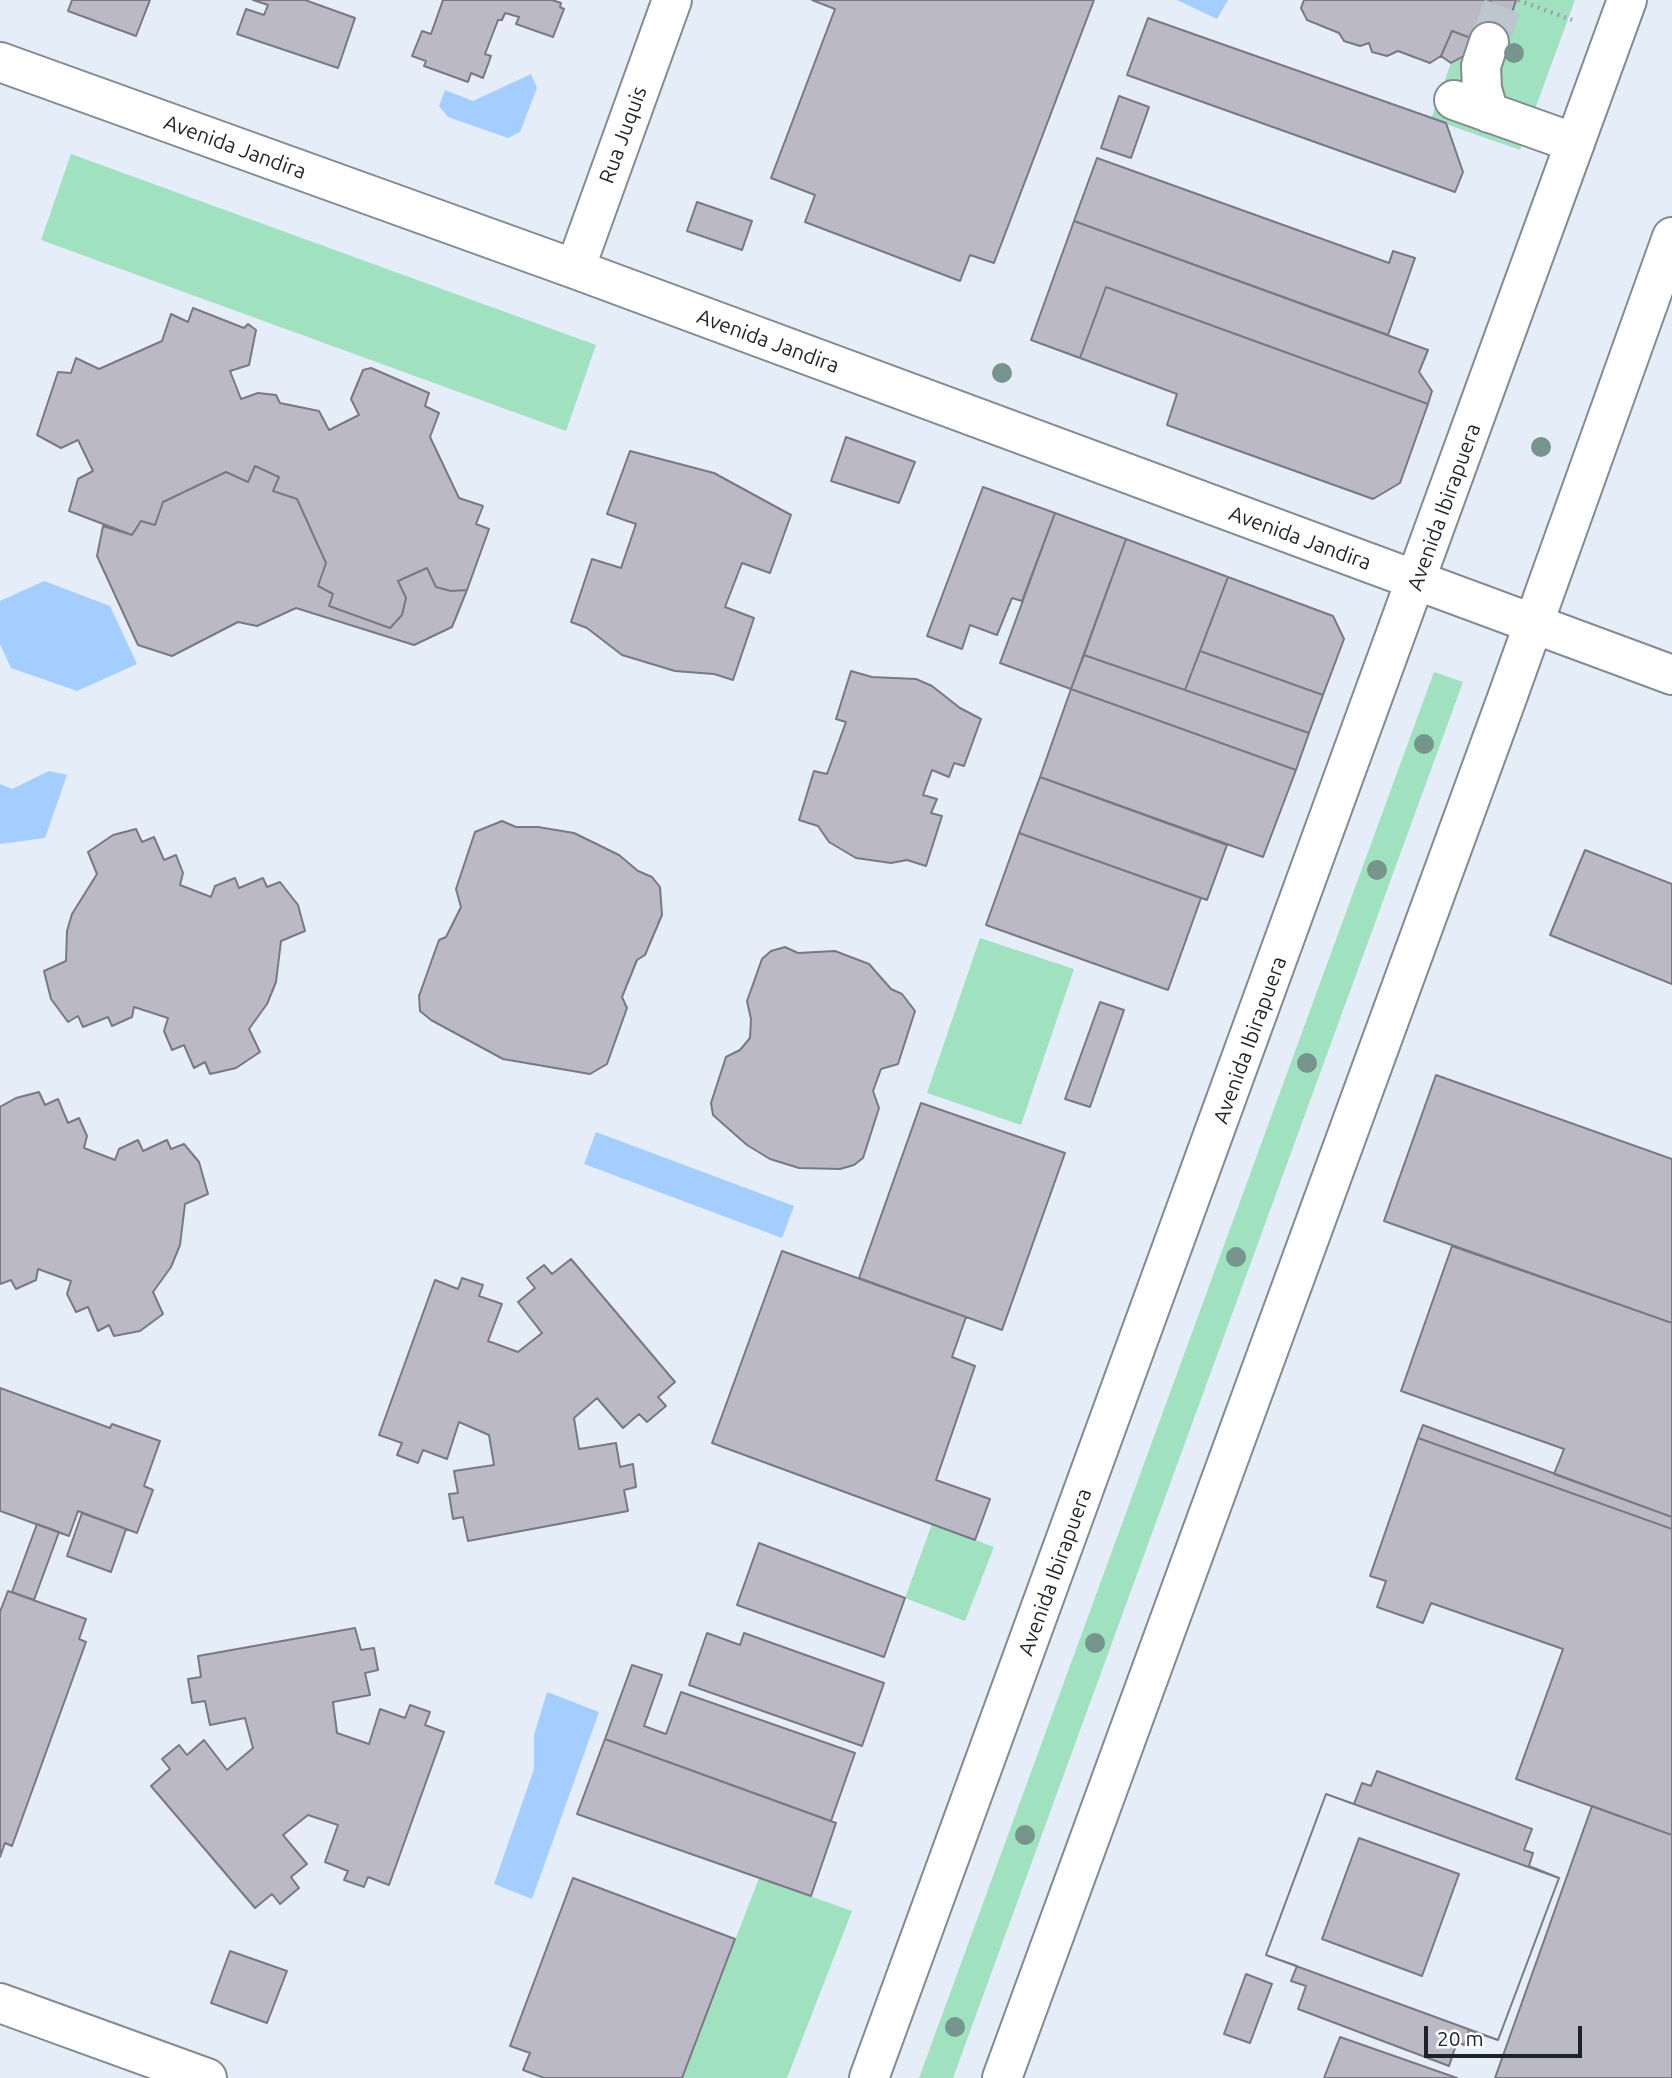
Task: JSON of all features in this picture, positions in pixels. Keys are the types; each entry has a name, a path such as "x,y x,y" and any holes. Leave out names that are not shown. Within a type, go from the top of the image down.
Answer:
{"main road":[{"name":"Rua Juquis","path":"575,269 672,0"},
{"name":"Avenida Ibirapuera","path":"869,2078 1627,0"},
{"path":"1489,42 1481,66 1482,89 1489,113"},
{"name":"Avenida Jandira","path":"0,62 575,269 1672,675"},
{"path":"1454,100 1575,143"},
{"path":"1002,2078 1534,625 1672,237"},
{"path":"0,2003 207,2078"}],"path":[{"path":"1518,0 1577,22"}],"green space":[{"path":"1516,0 1575,0 1520,150 1431,119 1451,63 1505,32"},
{"path":"71,154 596,345 566,431 41,240"},
{"path":"1434,672 1463,682 953,2078 919,2078"},
{"path":"980,938 1074,969 1021,1125 927,1093"},
{"path":"932,1524 994,1547 965,1621 905,1598"},
{"path":"759,1878 852,1911 787,2078 682,2078"}],"water":[{"path":"1177,0 1228,0 1217,19"},
{"path":"531,74 537,88 520,132 508,138 448,117 439,106 445,90 473,101"},
{"path":"44,581 110,606 137,664 77,691 11,668 0,644 0,601"},
{"path":"49,771 67,775 45,838 0,844 0,784 12,789"},
{"path":"596,1132 794,1206 782,1238 584,1164"},
{"path":"547,1692 599,1712 532,1899 494,1884 534,1769 534,1735"}],"building":[{"path":"72,0 150,0 136,36 68,11"},
{"path":"253,0 305,0 355,18 338,68 237,34 246,9 264,15 268,5"},
{"path":"443,0 552,0 561,3 560,7 564,9 553,37 516,24 519,17 505,13 502,20 498,20 485,54 491,56 483,78 471,73 468,82 424,66 426,61 412,56 422,31 431,34"},
{"path":"812,0 1094,0 994,263 970,255 960,281 805,222 815,195 771,178 835,9"},
{"path":"1304,0 1491,0 1488,10 1481,12 1485,16 1479,31 1471,38 1452,31 1441,56 1430,63 1398,51 1387,56 1372,52 1369,43 1360,46 1344,41 1339,33 1307,20 1301,8"},
{"path":"1491,0 1516,0 1506,32 1451,63 1441,56 1452,31 1471,38 1479,31 1485,16 1481,12 1488,10"},
{"path":"1148,18 1446,123 1463,172 1455,192 1127,75"},
{"path":"1119,96 1149,107 1131,158 1101,148"},
{"path":"1097,158 1389,263 1393,251 1415,258 1388,335 1074,221"},
{"path":"697,202 752,221 742,250 687,231"},
{"path":"1074,221 1428,350 1419,372 1432,391 1428,404 1106,287 1080,358 1031,340"},
{"path":"1106,287 1428,404 1400,483 1373,499 1167,425 1177,394 1080,358"},
{"path":"193,308 244,328 248,324 256,330 249,365 230,371 241,399 258,393 276,395 280,403 319,411 329,430 359,415 351,399 363,370 371,368 429,393 425,406 439,413 430,437 459,498 483,506 476,524 489,529 467,590 451,591 436,587 427,568 398,581 406,598 402,615 390,628 329,606 333,594 318,586 326,563 297,499 273,491 279,477 255,466 248,482 226,472 163,502 155,525 141,521 132,535 69,511 78,479 93,471 78,440 61,448 37,435 58,372 71,373 76,358 99,369 162,341 171,314 188,322"},
{"path":"846,437 915,462 899,503 831,481"},
{"path":"630,451 714,473 791,515 770,573 742,563 725,607 754,618 733,680 714,674 675,671 622,655 587,628 571,622 592,559 621,568 636,524 607,514"},
{"path":"255,466 279,477 273,491 297,499 326,563 318,586 333,594 329,606 390,628 402,615 406,598 398,581 427,568 436,587 451,591 467,590 452,627 414,645 296,608 257,626 238,622 172,656 138,645 97,556 103,526 132,535 141,521 155,525 163,502 226,472 248,482"},
{"path":"983,487 1055,513 1022,601 1012,598 997,635 970,625 962,649 927,636"},
{"path":"1055,513 1126,539 1071,689 1000,663"},
{"path":"1126,539 1228,577 1185,690 1084,655"},
{"path":"1228,577 1333,616 1344,639 1323,695 1200,651"},
{"path":"1200,651 1323,695 1309,733 1185,690"},
{"path":"1084,655 1309,733 1296,770 1071,689"},
{"path":"851,671 872,677 916,679 932,686 960,708 981,719 964,766 954,763 949,777 932,770 923,795 937,799 931,813 942,816 926,866 907,860 891,863 856,858 829,842 818,826 799,820 814,771 827,774 846,722 836,719"},
{"path":"1071,689 1296,770 1263,857 1040,777"},
{"path":"1040,777 1227,845 1207,900 1019,833"},
{"path":"502,821 516,827 538,827 574,833 619,855 638,871 652,877 660,887 662,915 645,955 637,960 622,997 627,1008 607,1064 590,1074 503,1059 431,1020 420,1011 419,996 439,940 446,937 461,907 456,889 475,832"},
{"path":"136,829 142,842 154,837 164,860 176,855 183,873 180,885 211,897 215,886 235,878 239,888 263,878 267,887 280,882 298,905 305,931 281,941 276,982 267,1004 249,1029 260,1052 236,1068 210,1074 205,1062 194,1068 184,1045 172,1050 164,1031 168,1018 134,1007 132,1017 112,1026 108,1017 83,1027 78,1016 68,1022 51,999 44,971 66,961 67,931 72,914 97,874 88,852 113,835"},
{"path":"1019,833 1201,898 1168,990 986,925"},
{"path":"1585,850 1672,884 1672,984 1550,935"},
{"path":"785,947 798,953 835,951 869,964 891,989 902,994 915,1011 898,1064 881,1069 873,1091 879,1108 863,1158 854,1165 840,1169 799,1168 770,1159 747,1145 713,1115 711,1103 726,1057 740,1050 750,1038 751,1019 747,1001 762,959 771,951"},
{"path":"1100,1002 1124,1010 1090,1107 1065,1099"},
{"path":"1436,1075 1672,1159 1672,1323 1384,1221"},
{"path":"39,1092 45,1105 58,1099 68,1123 79,1118 87,1136 84,1148 115,1160 119,1149 138,1140 143,1151 167,1140 171,1149 184,1144 199,1162 208,1194 185,1204 180,1245 171,1267 153,1292 163,1314 140,1331 114,1336 109,1325 98,1331 88,1307 76,1312 67,1294 71,1281 38,1269 36,1280 16,1289 11,1280 0,1284 0,1107 16,1098"},
{"path":"921,1103 1065,1153 1002,1330 859,1278"},
{"path":"1452,1246 1672,1323 1672,1517 1554,1474 1564,1449 1401,1391"},
{"path":"782,1251 966,1317 952,1357 975,1366 936,1480 990,1499 975,1540 712,1443"},
{"path":"571,1259 675,1382 658,1397 666,1406 647,1422 639,1414 623,1428 597,1398 574,1418 579,1449 616,1443 620,1467 633,1464 636,1487 624,1490 628,1511 468,1541 463,1517 453,1519 449,1494 458,1493 454,1471 494,1465 489,1435 459,1422 447,1459 423,1450 418,1463 397,1455 402,1443 379,1435 435,1280 458,1289 462,1278 483,1285 479,1296 502,1304 488,1341 518,1352 542,1333 518,1302 535,1288 527,1278 544,1265 552,1274"},
{"path":"0,1388 110,1428 112,1424 160,1441 144,1486 153,1490 137,1533 78,1511 69,1536 0,1511"},
{"path":"1423,1425 1672,1517 1672,1529 1418,1438"},
{"path":"1418,1438 1672,1529 1672,1835 1516,1779 1563,1649 1431,1603 1423,1623 1377,1607 1386,1581 1370,1576"},
{"path":"82,1513 126,1529 111,1572 67,1556"},
{"path":"37,1524 59,1532 34,1600 12,1592"},
{"path":"759,1543 905,1598 884,1657 737,1605"},
{"path":"8,1591 86,1619 79,1639 86,1642 12,1846 5,1843 0,1857 0,1612"},
{"path":"355,1628 361,1650 374,1648 378,1670 365,1673 370,1695 333,1702 337,1733 369,1744 380,1709 405,1718 410,1705 430,1712 425,1725 444,1732 389,1885 368,1877 364,1887 344,1880 348,1871 325,1862 338,1825 308,1815 283,1835 307,1864 291,1877 299,1888 280,1904 272,1894 255,1908 151,1786 170,1769 162,1759 179,1745 187,1755 204,1740 227,1770 253,1748 245,1718 210,1725 205,1701 192,1703 188,1679 201,1677 198,1656"},
{"path":"707,1633 740,1645 744,1633 884,1683 862,1746 689,1685"},
{"path":"632,1665 662,1675 644,1726 666,1734 681,1692 855,1753 831,1821 605,1739"},
{"path":"605,1739 836,1823 811,1896 577,1814"},
{"path":"1377,1771 1532,1829 1524,1850 1533,1853 1529,1866 1559,1878 1498,2040 1469,2030 1464,2045 1457,2042 1449,2066 1298,2009 1306,1986 1291,1981 1297,1966 1266,1955 1326,1794 1354,1804 1362,1783 1371,1786"},
{"path":"1326,1794 1559,1878 1498,2040 1266,1955"},
{"path":"1592,1806 1672,1835 1672,2078 1495,2078"},
{"path":"1359,1838 1459,1874 1422,1976 1322,1939"},
{"path":"573,1878 735,1939 682,2078 544,2078 523,2070 530,2053 510,2046"},
{"path":"230,1951 287,1971 267,2023 211,2003"},
{"path":"1246,1974 1272,1984 1250,2043 1224,2034"},
{"path":"1340,2037 1457,2078 1324,2078"}],"tunnel":[{"path":"1489,42 1505,0"}]}
